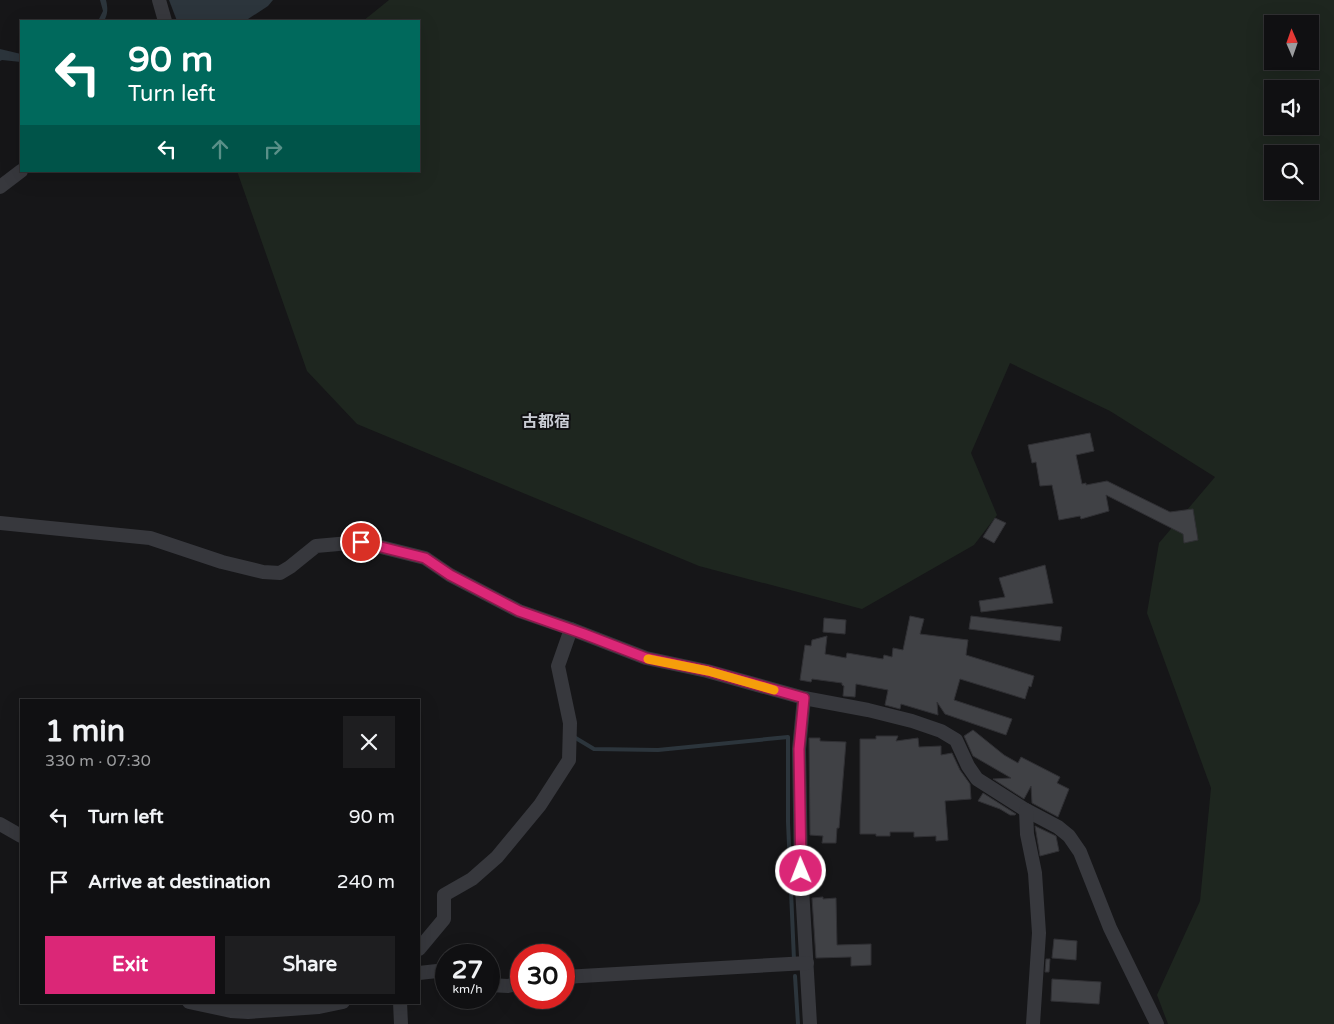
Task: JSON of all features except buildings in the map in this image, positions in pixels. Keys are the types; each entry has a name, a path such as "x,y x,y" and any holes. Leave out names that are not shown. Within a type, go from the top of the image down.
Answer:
{"street":[{"path":"159,0 166,20"},
{"path":"0,187 20,172"},
{"path":"0,523 150,538 222,562 263,572 280,573 316,546 361,542 425,558 450,575 519,611 646,658 708,671 804,698 868,710 912,721 941,731 956,740 968,766 978,779 1026,810 1058,827 1069,836 1080,852 1110,928 1157,1024"},
{"path":"420,948 444,919 444,895 472,880 497,857 540,804 569,760 570,723 558,666 571,629"},
{"path":"804,698 799,749 801,871 810,1024"},
{"path":"1026,810 1026,834 1035,873 1039,933 1032,1024"},
{"path":"0,824 20,835"},
{"path":"575,976 807,963"},
{"path":"420,973 435,971"},
{"path":"198,1004 231,1011 248,1012 319,1007 333,1004"},
{"path":"400,1004 401,1024"}],"shaded area":[{"path":"100,0 106,0 107,13 104,20 98,20 103,11"},
{"path":"169,0 273,0 268,6 247,20 177,20"},
{"path":"389,0 1334,0 1334,1024 1168,1024 1157,995 1200,901 1211,788 1147,613 1159,543 1215,477 1110,411 1010,363 971,453 997,515 974,545 862,609 699,566 357,424 307,371 237,172 420,172 420,20 364,20"},
{"path":"0,49 20,54 20,62 0,61"}],"waterway":[{"path":"574,737 594,749 658,750 788,737 788,822 794,960"},
{"path":"795,976 798,1024"}],"slow traffic":[{"path":"648,659 708,671 774,690"}],"district":[{"name":"古都宿","path":"546,421"}],"route":[{"path":"361,542 425,558 450,575 519,611 646,658 708,671 804,698 799,749 801,871"}]}
